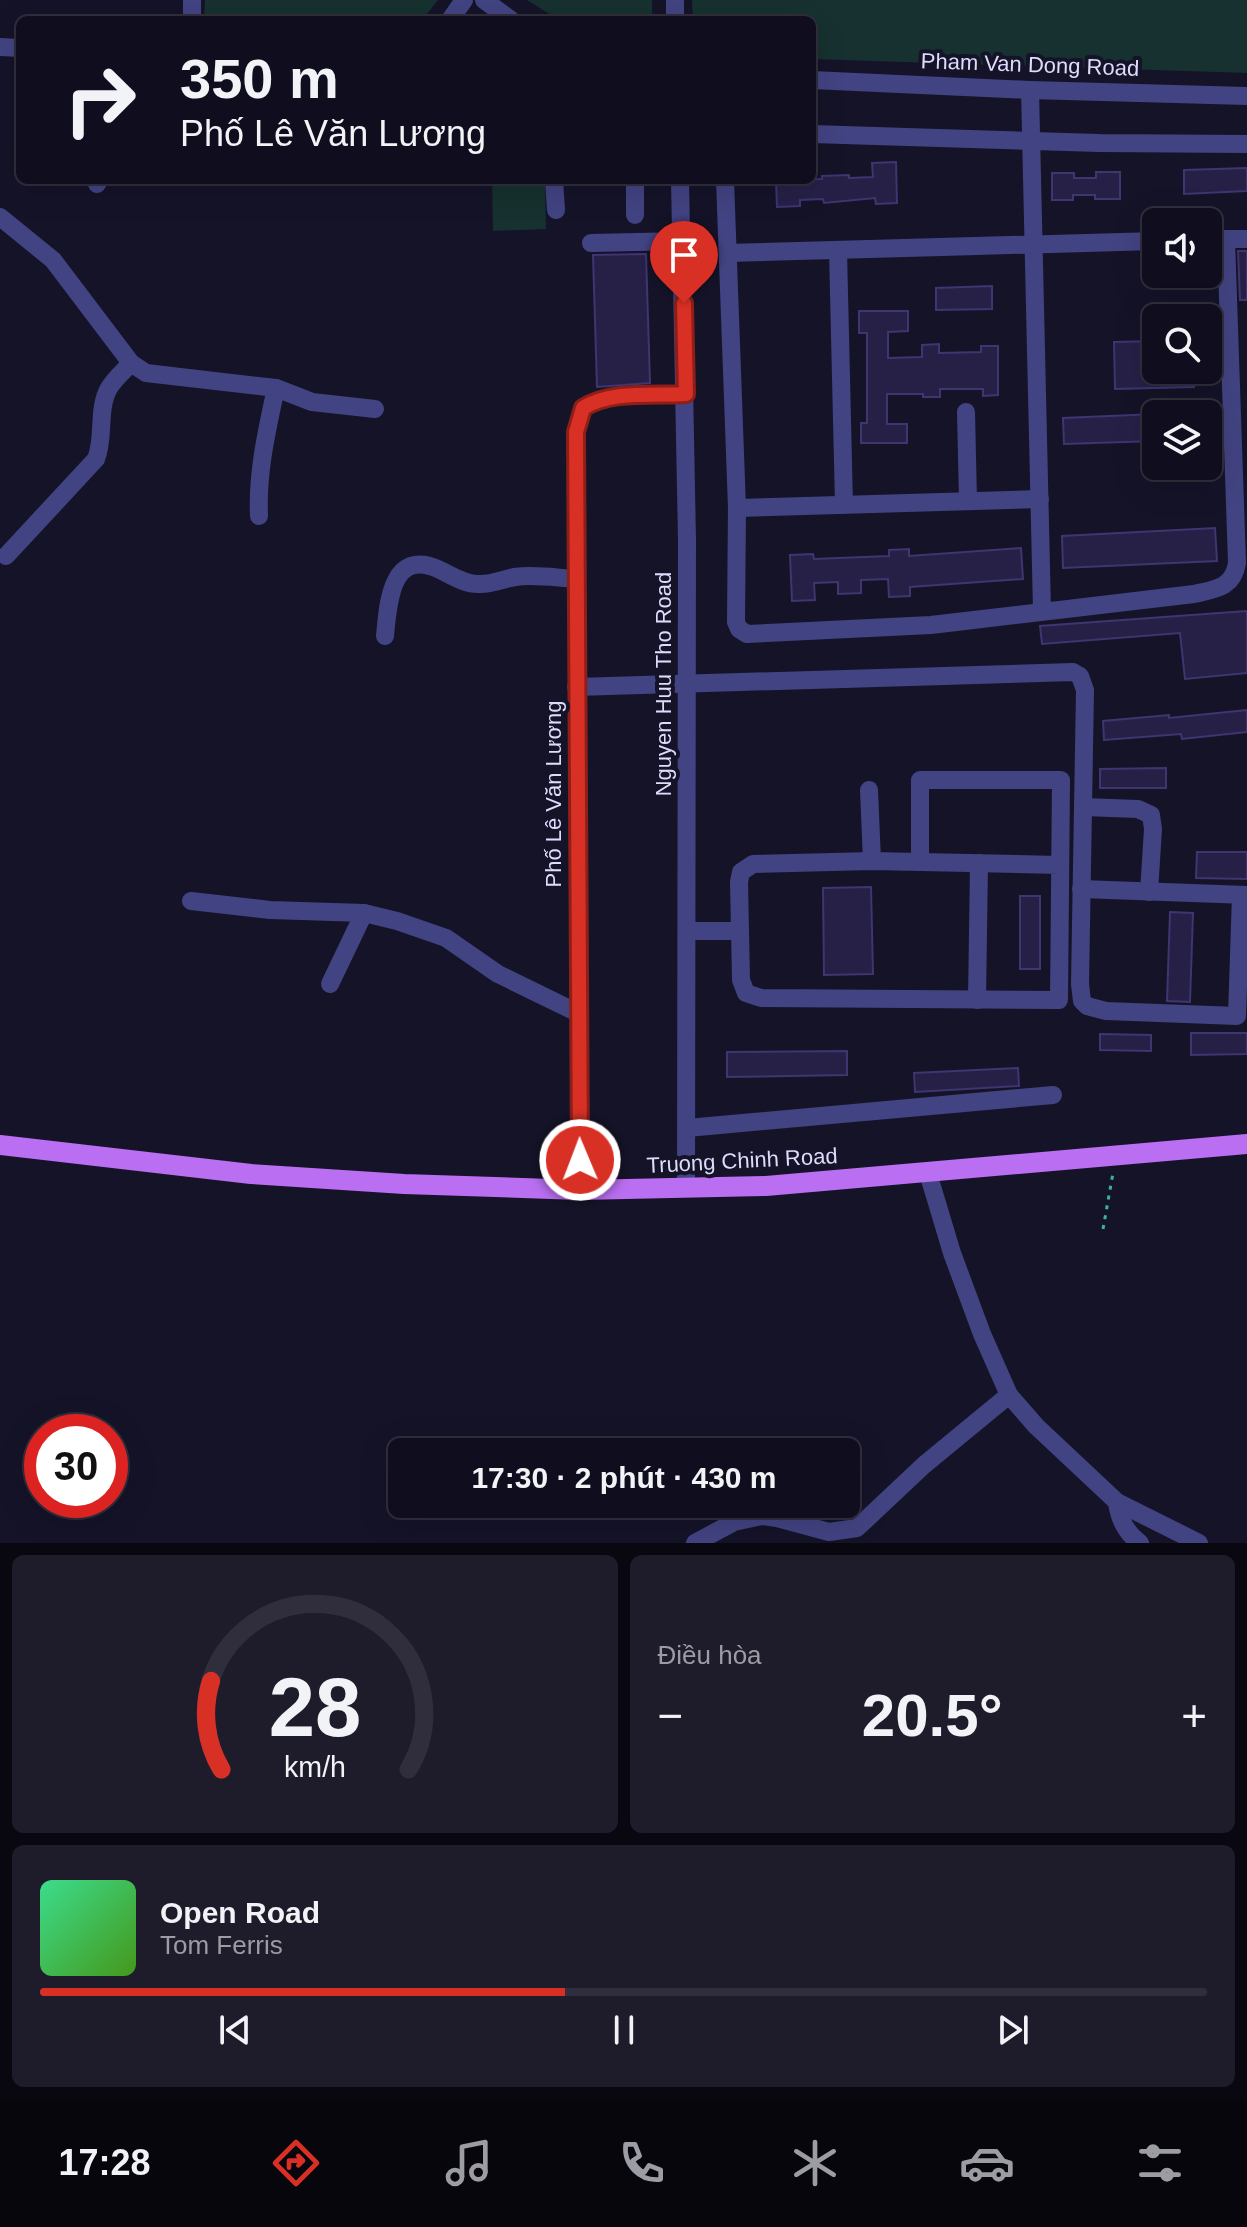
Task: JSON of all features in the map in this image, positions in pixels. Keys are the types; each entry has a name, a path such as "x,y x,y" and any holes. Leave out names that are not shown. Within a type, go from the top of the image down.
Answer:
{"main road":[{"name":"Truong Chinh Road","path":"0,1145 251,1174 404,1184 580,1190 766,1186 1247,1144"}],"street":[{"path":"484,0 506,16"},
{"name":"Pham Van Dong Road","path":"816,80 1247,96"},
{"path":"1030,90 1042,611"},
{"path":"816,134 1032,142 1247,144"},
{"path":"554,184 556,210"},
{"path":"635,184 635,215"},
{"name":"Nguyen Huu Tho Road","path":"680,184 686,394 686,1188"},
{"path":"725,184 737,508 736,622 739,629 747,634 931,625 1194,594 1220,588 1230,582 1237,563 1220,288"},
{"path":"0,217 53,260 131,363 154,375 276,388 312,402 375,409"},
{"path":"1222,239 1247,239"},
{"path":"591,243 683,241"},
{"path":"728,253 1142,241"},
{"path":"838,250 844,505"},
{"path":"6,556 96,459 101,444 106,396 131,363"},
{"path":"259,516 262,455 276,388"},
{"name":"Phố Lê Văn Lương","path":"580,1190 576,432 583,408 602,399 686,394"},
{"path":"966,412 968,501"},
{"path":"737,508 1040,499"},
{"path":"385,636 392,584 399,575 416,566 433,567 477,584 517,577 577,579"},
{"path":"576,687 1073,672 1080,676 1085,690 1081,889 1080,984 1082,1001 1087,1006 1106,1011 1237,1016 1244,895 1081,889"},
{"path":"920,862 920,780 1061,780 1059,1000 751,997 742,987 739,882 741,872 746,867 765,863 872,861 1060,865"},
{"path":"869,790 872,861"},
{"path":"1083,807 1138,809 1151,815 1149,892"},
{"path":"977,1000 979,863"},
{"path":"191,901 270,910 364,913 436,933 524,989 578,1013"},
{"path":"330,984 364,913"},
{"path":"688,931 738,931"},
{"path":"687,1128 1053,1095"},
{"path":"928,1173 957,1267 1009,1395 1036,1426 1117,1502 1199,1543"},
{"path":"695,1543 734,1522 762,1516 786,1520 826,1538 845,1532 866,1522 924,1465 1009,1395"},
{"path":"1117,1502 1126,1529 1140,1543"}],"path":[{"path":"1103,1229 1116,1154"}],"green space":[{"path":"205,0 438,0 425,16 204,16"},
{"path":"527,0 652,0 652,16 553,16"},
{"path":"692,0 1247,0 1247,73 816,59 816,16 693,16"},
{"path":"492,184 545,184 546,229 493,231"}],"building":[{"path":"896,162 897,203 876,204 875,198 824,203 823,199 800,200 800,206 777,207 776,184 816,184 816,179 822,179 822,176 873,177 872,163"},
{"path":"1247,168 1247,191 1184,194 1184,170"},
{"path":"1096,172 1120,172 1120,199 1073,195 1073,200 1052,200 1052,173 1074,173 1074,178 1096,178"},
{"path":"1238,251 1247,251 1247,300 1240,300"},
{"path":"646,254 650,383 597,387 593,255"},
{"path":"992,286 992,309 936,310 936,288"},
{"path":"859,311 908,311 908,331 888,332 888,358 922,357 922,345 939,344 939,353 981,352 981,346 998,346 998,395 983,396 983,389 940,389 940,397 887,394 887,424 907,424 907,443 861,443 861,423 867,423 867,333 859,333"},
{"path":"1142,341 1142,384 1194,384 1194,387 1115,389 1114,342"},
{"path":"1142,415 1142,441 1064,444 1063,418"},
{"path":"1215,528 1217,561 1063,568 1062,536"},
{"path":"1021,548 1023,579 910,587 910,596 889,597 888,579 861,580 861,593 838,594 838,582 814,583 815,600 792,601 790,555 813,554 814,559 889,556 889,550 909,549 909,556"},
{"path":"1247,611 1247,673 1185,679 1180,633 1042,644 1040,626"},
{"path":"1247,710 1247,732 1182,739 1181,734 1104,740 1103,721"},
{"path":"1166,768 1166,788 1100,788 1100,769"},
{"path":"1197,852 1247,852 1247,879 1196,878"},
{"path":"871,887 873,974 824,975 823,888"},
{"path":"1020,896 1040,896 1040,969 1020,969"},
{"path":"1170,912 1193,913 1190,1002 1167,1001"},
{"path":"1191,1033 1247,1033 1247,1054 1191,1055"},
{"path":"1100,1034 1151,1035 1151,1051 1100,1050"},
{"path":"847,1051 847,1075 727,1077 727,1052"},
{"path":"1018,1068 1019,1086 915,1092 914,1073"}],"route":[{"path":"580,1160 576,432 583,408 592,402 620,397 686,394 684,303"}]}
